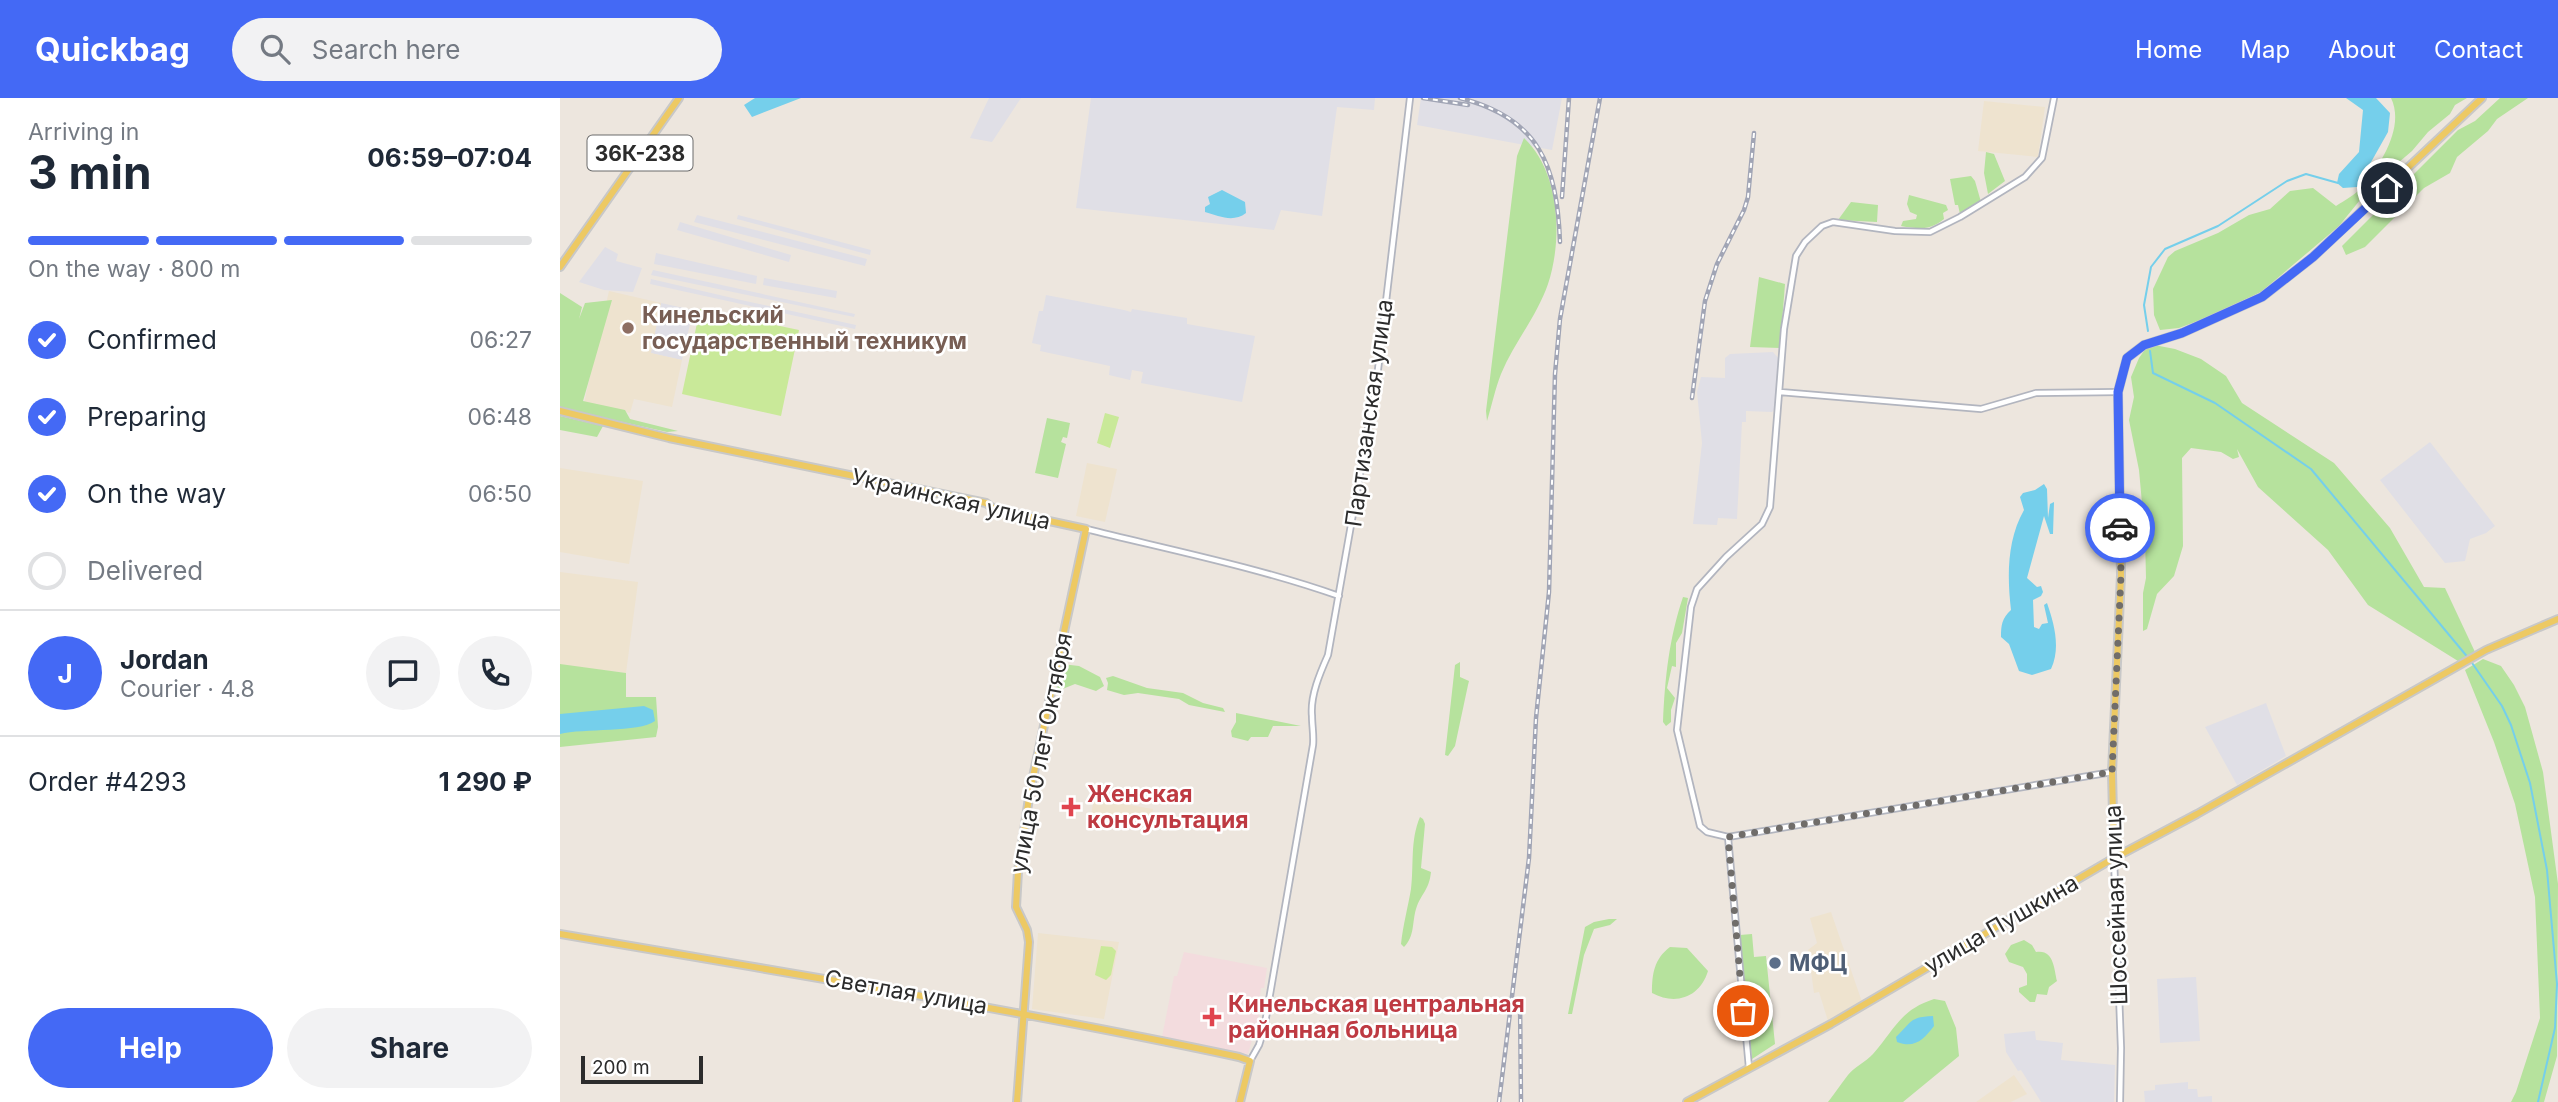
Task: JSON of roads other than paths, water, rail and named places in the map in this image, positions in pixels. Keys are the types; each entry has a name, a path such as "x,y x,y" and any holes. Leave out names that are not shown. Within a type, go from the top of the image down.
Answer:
{"main road":[{"name":"36К-238","path":"560,267 679,98"},
{"name":"Шоссейная улица","path":"2114,858 2112,772 2121,575 2118,392 2127,358 2144,345 2182,333 2262,297 2313,257 2482,98"},
{"name":"Украинская улица","path":"560,411 668,438 986,503 994,509 1086,529"},
{"name":"улица 50 лет Октября","path":"1017,1102 1029,936 1016,907 1018,870 1030,791 1086,529"},
{"name":"улица Пушкина","path":"1687,1102 1854,1011 2114,858 2197,814 2486,650 2558,619"},
{"name":"Светлая улица","path":"560,934 1025,1013 1157,1039 1250,1061"},
{"path":"1240,1102 1250,1061"}],"street":[{"name":"Партизанская улица","path":"1250,1061 1264,1029 1310,769 1314,724 1311,717 1317,680 1328,655 1377,378 1410,98"},
{"path":"2054,98 2042,158 2025,177 1930,232 1895,231 1833,222 1822,226 1805,242 1796,257 1784,329 1770,507 1762,524 1726,556 1697,589 1686,639 1685,670 1677,723 1678,737 1700,827 1707,832 1728,837 2112,772"},
{"path":"1780,392 1981,409 2035,393 2118,392"},
{"name":"Украинская улица","path":"1086,529 1219,559 1339,596"},
{"path":"1728,837 1749,1068"},
{"name":"Шоссейная улица","path":"2114,858 2121,1048 2120,1102"}],"water":[{"path":"755,98 801,98 752,117 744,105"},
{"path":"2346,98 2376,98 2390,113 2388,132 2357,187 2343,188 2337,183 2339,174 2359,152 2363,110"},
{"path":"1222,190 1245,202 1246,213 1231,218 1205,212 1205,207 1210,204 1208,197"},
{"path":"2044,484 2047,489 2048,518 2050,504 2054,502 2053,534 2050,534 2044,516 2027,578 2037,587 2041,586 2043,592 2033,600 2034,627 2039,629 2042,624 2048,623 2044,605 2047,603 2054,627 2056,653 2051,669 2032,675 2019,671 2009,644 2001,637 2001,629 2011,610 2011,546 2024,510 2020,497"},
{"path":"644,706 653,710 655,721 647,725 560,734 560,714"},
{"path":"1933,1016 1934,1026 1923,1039 1909,1044 1897,1042 1896,1037 1912,1021"}],"waterway":[{"path":"2148,331 2144,305 2151,267 2165,249 2218,226 2287,181 2306,174 2338,183"},
{"path":"2150,351 2153,373 2215,403 2311,469 2470,660 2502,706 2530,783 2547,870 2557,984 2555,1028 2538,1102"}],"railway":[{"path":"1423,98 1468,105"},
{"path":"1460,98 1509,118 1526,132 1538,149 1548,168 1554,190 1560,242"},
{"path":"1562,197 1569,98"},
{"path":"1499,1102 1529,858 1536,718 1549,592 1555,374 1560,319 1600,98"},
{"path":"1692,398 1705,301 1717,264 1748,197 1754,133"},
{"path":"1520,999 1521,1102"}],"place":[{"name":"Кинельский государственный техникум","path":"628,328"},
{"name":"Женская консультация","path":"1071,807"},
{"name":"МФЦ","path":"1775,963"},
{"name":"Кинельская центральная районная больница","path":"1212,1017"}]}
